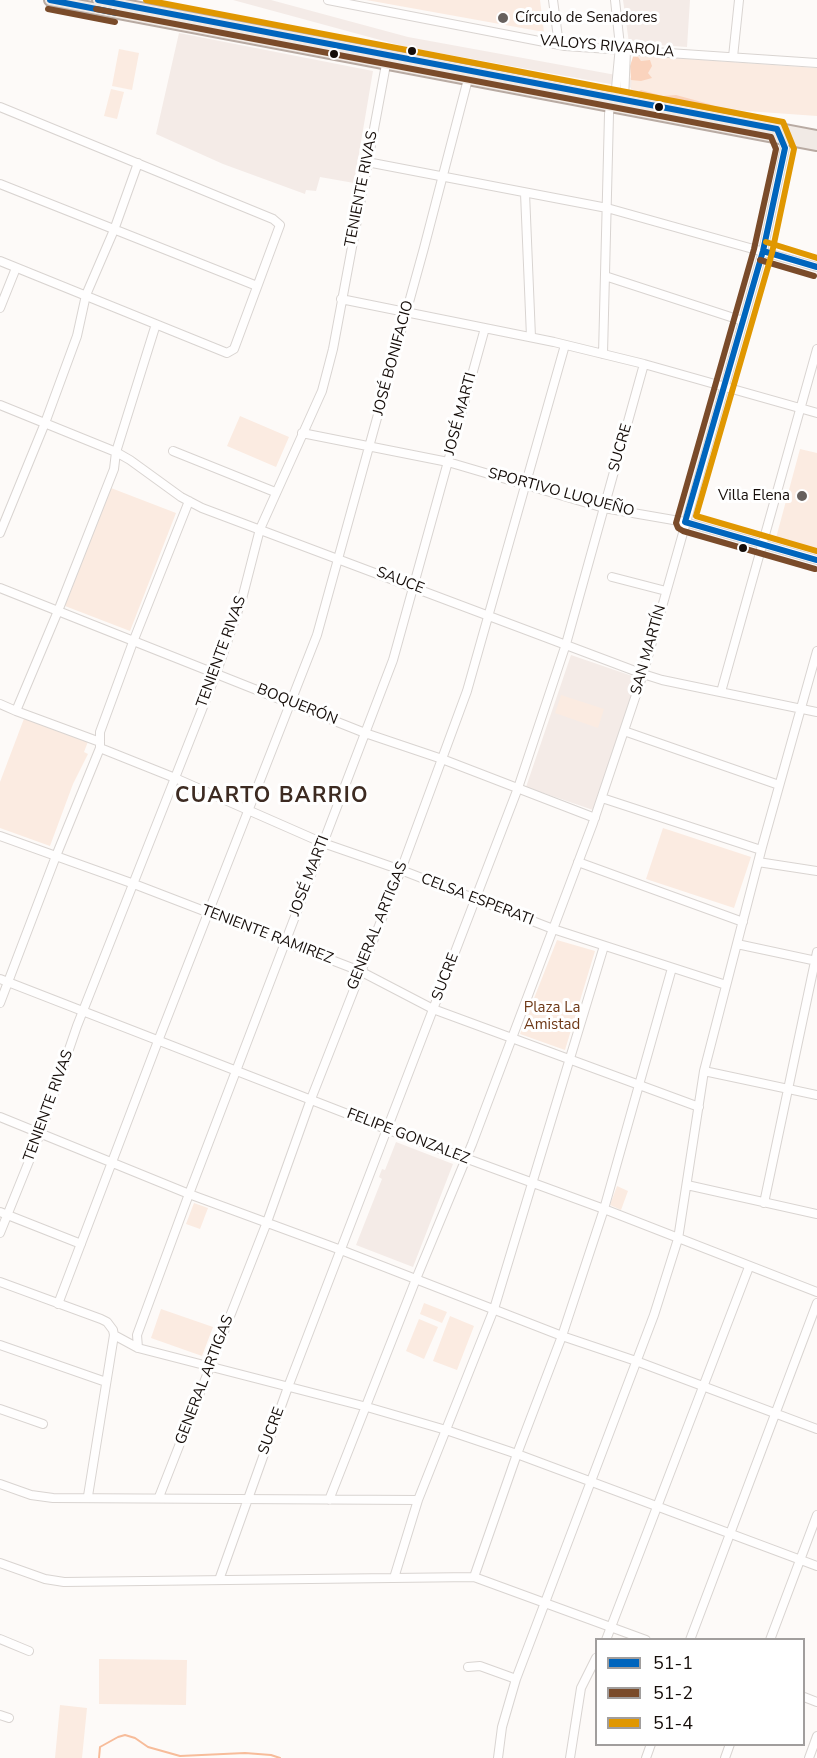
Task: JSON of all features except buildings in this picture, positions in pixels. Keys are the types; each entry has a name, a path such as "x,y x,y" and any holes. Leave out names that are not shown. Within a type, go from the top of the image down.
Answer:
{"main road":[{"path":"50,0 616,102 779,134 817,145"},
{"path":"98,0 387,60 468,80 616,102"},
{"path":"779,134 817,136"}],"street":[{"name":"VALOYS RIVAROLA","path":"328,0 559,45 817,63"},
{"path":"553,0 559,45"},
{"path":"603,354 607,208 622,48 615,0"},
{"path":"733,57 739,0"},
{"name":"TENIENTE RIVAS","path":"0,1233 40,1134 82,1011 216,674 242,599 260,529 322,391 333,349 387,60"},
{"name":"JOSÉ BONIFACIO","path":"58,1304 317,635 407,312 468,80"},
{"path":"0,107 273,219 279,223 280,227 234,349 230,353 0,261"},
{"name":"SAN MARTÍN","path":"329,1500 512,1038 595,818 644,674 763,251 785,148 779,134"},
{"path":"367,162 607,208 817,267"},
{"path":"0,533 45,423 77,336 86,295 114,230 138,163"},
{"path":"0,184 257,286"},
{"path":"525,193 531,337"},
{"path":"0,308 16,268"},
{"path":"605,276 743,321"},
{"path":"341,299 531,337 603,354 817,413"},
{"path":"0,704 14,710 58,611 114,469 116,452 156,324"},
{"name":"JOSÉ MARTI","path":"138,1348 137,1335 189,1194 393,660 484,328"},
{"name":"GENERAL ARTIGAS","path":"159,1497 267,1222 310,1099 401,870 467,692 565,345"},
{"path":"721,692 817,349"},
{"name":"SUCRE","path":"219,1581 288,1387 518,788 566,644 644,364"},
{"name":"SAUCE","path":"0,405 116,452 189,501 644,674 662,680 817,712"},
{"name":"SPORTIVO LUQUEÑO","path":"302,433 448,462 604,508 685,522 817,560"},
{"path":"174,451 275,492"},
{"path":"0,1003 4,981 100,745 100,732 189,501"},
{"path":"612,578 666,591"},
{"name":"BOQUERÓN","path":"0,588 365,733 442,759 595,818"},
{"path":"498,1758 502,1727 516,1679 654,1315 678,1239 704,1071 758,862 817,651"},
{"name":"CELSA ESPERATI","path":"14,710 100,745 323,843 401,870 553,929 726,985"},
{"path":"624,731 779,785"},
{"path":"602,798 762,849"},
{"name":"TENIENTE RAMIREZ","path":"0,836 134,884 360,971 433,1009 699,1107"},
{"path":"578,862 743,922"},
{"path":"758,862 817,871"},
{"path":"737,944 816,961"},
{"path":"394,1578 418,1500 494,1309 604,946"},
{"path":"764,1203 817,952"},
{"path":"474,1577 562,1336 604,1209 672,968"},
{"name":"FELIPE GONZALEZ","path":"4,981 817,1292"},
{"path":"704,1071 817,1095"},
{"path":"0,1118 112,1161 189,1194 562,1336 636,1361 817,1429"},
{"path":"687,1185 817,1214"},
{"path":"0,1212 81,1244"},
{"path":"607,1638 749,1267"},
{"path":"0,1282 101,1319 111,1326 114,1335 88,1496"},
{"path":"691,1638 817,1303"},
{"path":"114,1335 138,1348 210,1365 446,1430 517,1454 817,1566"},
{"path":"0,1345 106,1383"},
{"path":"0,1409 43,1424"},
{"path":"0,1484 31,1495 53,1498 88,1496 418,1500"},
{"path":"771,1638 817,1515"},
{"path":"0,1563 45,1579 64,1582 474,1577 641,1638"},
{"path":"0,1640 29,1651"},
{"path":"570,1758 581,1688 595,1662"},
{"path":"468,1667 480,1666 516,1679"},
{"path":"0,1715 9,1718"},
{"path":"809,1758 817,1736"}],"shaded area":[{"path":"233,0 271,0 408,37 731,96 731,106 406,47"},
{"path":"623,0 690,0 687,47 629,43"},
{"path":"179,33 373,71 354,183 320,177 316,191 306,190 305,194 223,164 156,134"},
{"path":"633,57 638,57 641,61 650,60 652,66 648,73 652,78 641,81 631,80 630,66"},
{"path":"641,90 663,96 676,95 709,104 714,106 720,114 671,103 667,100 659,104 653,98 638,96 637,93"},
{"path":"571,655 638,678 593,810 526,787"},
{"path":"396,1142 453,1164 413,1267 356,1245 382,1179 379,1177 382,1169 385,1170"}],"green space":[{"name":"Círculo de Senadores","path":"366,0 540,0 544,32 383,3"},
{"path":"119,49 139,53 132,90 112,86"},
{"path":"633,55 817,68 817,116 718,109 631,90"},
{"path":"111,89 124,92 117,119 104,116"},
{"path":"240,416 289,437 276,467 227,446"},
{"name":"Villa Elena","path":"800,449 817,453 817,549 776,538"},
{"path":"111,488 176,513 130,631 65,606"},
{"path":"561,695 604,709 598,728 555,713"},
{"path":"25,716 89,739 84,752 88,754 73,784 50,846 0,828 0,782"},
{"path":"663,828 751,857 734,908 646,879"},
{"name":"Plaza La Amistad","path":"557,940 595,951 565,1050 520,1034"},
{"path":"617,1186 628,1191 621,1210 610,1205"},
{"path":"194,1203 208,1208 200,1229 186,1224"},
{"path":"424,1303 447,1312 442,1323 420,1314"},
{"path":"161,1309 213,1327 202,1356 151,1338"},
{"path":"450,1316 474,1326 457,1370 433,1361"},
{"path":"419,1319 438,1327 424,1359 406,1351"},
{"path":"99,1659 187,1660 186,1705 99,1704"},
{"path":"60,1705 87,1708 82,1758 55,1758"}],"waterway":[{"path":"99,1758 100,1747 125,1735 135,1738 148,1747 180,1756 245,1753 280,1758"}],"transit line":[{"name":"51-1","path":"50,0 117,13"},
{"name":"51-1","path":"98,0 777,129 785,148 763,251 685,522 817,560"},
{"name":"51-4","path":"146,0 783,122 794,149 772,253 696,516 817,551"},
{"name":"51-2","path":"48,9 115,22"},
{"name":"51-2","path":"96,9 771,137 776,149 754,249 676,523 683,531 815,569"},
{"name":"51-4","path":"766,242 817,258"},
{"name":"51-1","path":"763,251 817,267"},
{"name":"51-2","path":"760,260 814,276"}],"place":[{"name":"Círculo de Senadores","path":"503,18"},
{"name":"Villa Elena","path":"802,496"}],"district":[{"name":"CUARTO BARRIO","path":"272,797"}]}
